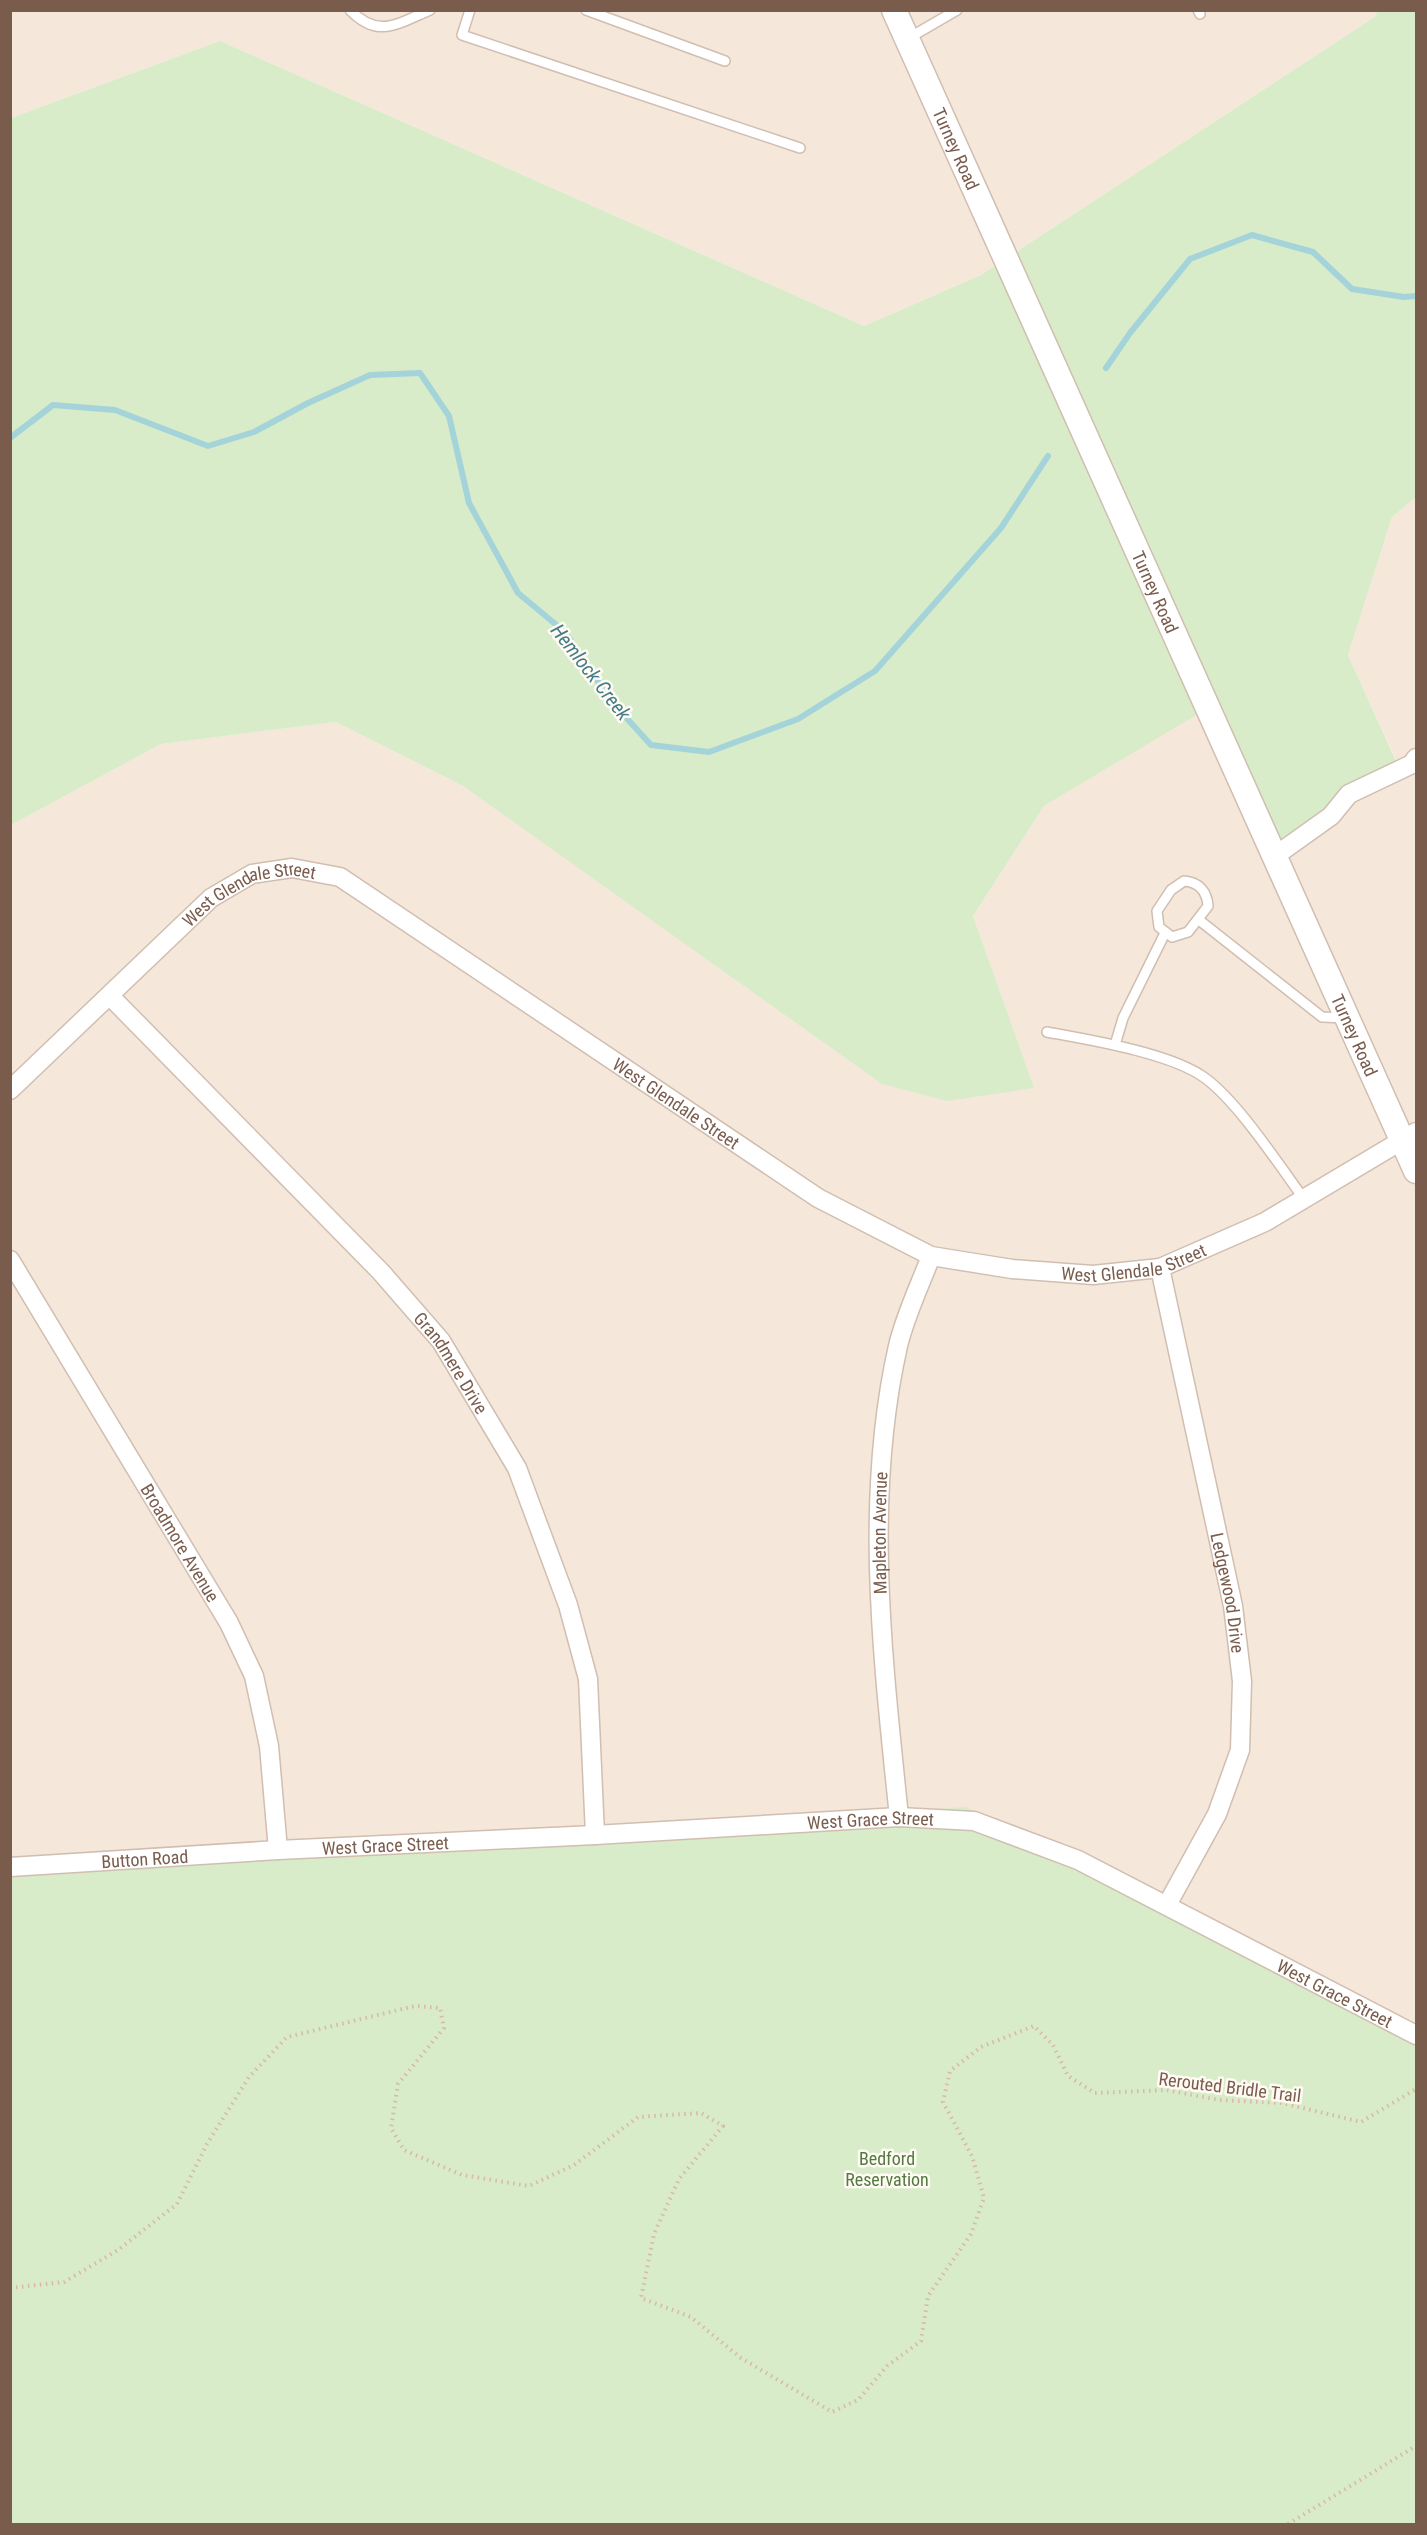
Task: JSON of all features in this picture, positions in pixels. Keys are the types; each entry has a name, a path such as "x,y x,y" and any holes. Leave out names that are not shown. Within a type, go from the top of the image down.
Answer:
{"street":[{"name":"Turney Road","path":"894,10 1348,1018 1410,1136 1416,1171"},
{"path":"1275,856 1331,816 1349,794 1412,764 1416,758"},
{"name":"West Glendale Street","path":"10,1090 212,898 252,874 292,868 340,877 818,1198 931,1256 1012,1269 1094,1275 1160,1268 1265,1222 1410,1136"},
{"name":"Grandmere Drive","path":"110,996 381,1272 441,1341 517,1468 568,1605 588,1679 595,1835"},
{"name":"Mapleton Avenue","path":"899,1817 880,1633 879,1467 898,1344 931,1256"},
{"name":"Broadmore Avenue","path":"10,1260 229,1623 254,1676 269,1746 278,1850"},
{"name":"Ledgewood Drive","path":"1160,1268 1233,1606 1242,1681 1240,1750 1217,1814 1167,1905"},
{"name":"West Grace Street","path":"278,1850 595,1835 899,1817 974,1821 1078,1860 1416,2035"},
{"name":"Button Road","path":"10,1867 278,1850"}],"lane":[{"path":"350,10 362,23 380,28 430,10"},
{"path":"470,10 462,35 800,148"},
{"path":"586,10 725,61"},
{"path":"907,39 957,10"},
{"path":"1184,881 1201,887 1207,899 1208,906 1199,920 1188,932 1179,936 1165,933 1156,919 1157,911 1171,890 1184,881"},
{"path":"1199,920 1322,1017 1348,1018"},
{"path":"1115,1045 1123,1018 1165,933"},
{"path":"1047,1032 1115,1045 1192,1069 1226,1098 1304,1199"}],"path":[{"name":"Rerouted Bridle Trail","path":"10,2288 64,2282 118,2250 177,2204 207,2144 249,2077 287,2037 415,2006 440,2008 444,2028 398,2084 391,2128 404,2150 462,2175 529,2186 574,2164 638,2117 701,2113 723,2126 679,2179 654,2234 641,2298 691,2317 741,2358 832,2412 858,2400 887,2366 921,2341 928,2296 971,2234 984,2198 972,2156 943,2102 950,2071 981,2047 1034,2026 1053,2045 1068,2076 1095,2093 1167,2090 1220,2100 1282,2103 1361,2122 1416,2089"},
{"path":"1288,2524 1416,2446"}],"shaded area":[{"path":"11,11 1377,11 1376,16 981,275 864,326 220,41 11,118"},
{"path":"1416,497 1416,2035 11,1867 11,825 161,744 336,722 463,786 1033,1087 973,916 1044,806 1208,707 1400,769 1348,655 1392,517"}],"green space":[{"path":"1377,11 1416,11 1416,497 1392,517 1348,655 1400,770 1275,856 1208,708 1044,806 973,916 1034,1088 947,1101 882,1084 463,786 336,722 161,744 11,825 11,118 220,41 864,326 981,275 1376,16"},
{"name":"Bedford Reservation","path":"966,1807 1416,2039 1416,2524 11,2524 11,1863"}],"waterway":[{"name":"Hemlock Creek","path":"1106,368 1130,333 1190,259 1252,235 1313,252 1352,289 1404,297 1416,296"},
{"name":"Hemlock Creek","path":"10,438 53,405 115,410 208,446 254,432 308,403 370,375 420,373 449,416 469,503 518,593 565,632 611,701 651,745 709,752 798,719 875,671 1001,528 1048,456"}]}
